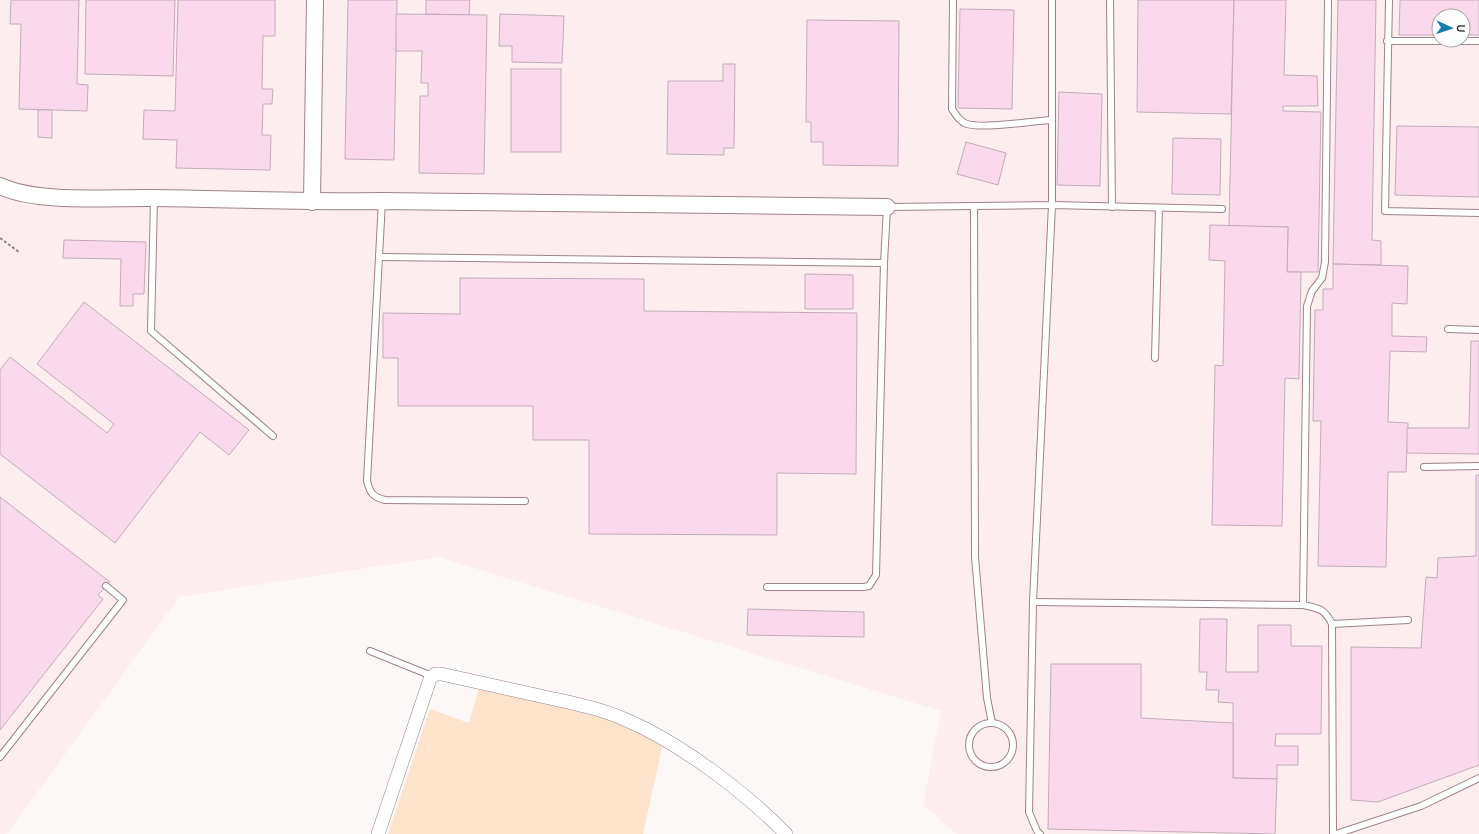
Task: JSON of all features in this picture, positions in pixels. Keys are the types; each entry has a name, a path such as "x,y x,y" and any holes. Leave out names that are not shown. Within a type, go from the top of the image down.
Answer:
{"street":[{"path":"312,202 315,0"},
{"path":"0,186 7,190 49,197 312,202 382,201 887,207"},
{"path":"378,834 432,676 441,674 575,703 623,719 666,740 729,784 786,834"}],"lane":[{"path":"954,0 952,109 958,117 967,123 983,125 1052,120"},
{"path":"1040,834 1037,831 1029,812 1033,602 1052,205 1052,0"},
{"path":"1110,0 1112,206"},
{"path":"1303,605 1307,306 1312,291 1322,278 1325,262 1328,0"},
{"path":"1389,0 1387,41 1385,211 1479,213"},
{"path":"1387,41 1479,41"},
{"path":"154,198 151,331 273,436"},
{"path":"382,201 367,481 370,491 375,497 385,500 525,501"},
{"path":"767,587 869,586 876,575 884,263 887,207 1052,205 1222,209"},
{"path":"974,206 974,557 987,698 992,723"},
{"path":"1155,358 1159,208"},
{"path":"380,257 884,263"},
{"path":"1448,329 1479,330"},
{"path":"1424,467 1479,466"},
{"path":"0,757 123,600 106,586"},
{"path":"1033,602 1303,605 1318,608 1328,614 1332,624 1333,834"},
{"path":"1332,624 1408,620"},
{"path":"370,651 432,676"},
{"path":"992,723 1004,728 1012,739 1012,746 1008,759 997,766 990,768 976,762 969,749 969,741 977,728 992,723"},
{"path":"1336,834 1421,806 1479,778"}],"path":[{"path":"0,238 19,252"}],"shaded area":[{"path":"0,0 1479,0 1479,834 957,834 923,805 941,711 438,557 179,597 7,834 0,834"},
{"path":"479,687 617,721 663,743 643,834 388,834 430,709 469,723"}],"building":[{"path":"11,0 79,0 77,84 88,85 87,111 19,109 21,24 10,24"},
{"path":"86,0 175,0 173,76 85,74"},
{"path":"178,0 275,0 275,36 263,36 262,89 273,89 272,104 263,104 262,135 271,135 270,170 176,168 177,140 143,139 144,110 175,111"},
{"path":"348,0 397,0 394,160 345,159"},
{"path":"426,0 470,0 469,15 426,14"},
{"path":"1138,0 1234,0 1231,114 1137,112"},
{"path":"1234,0 1286,0 1284,75 1317,76 1318,106 1283,106 1283,111 1321,112 1318,272 1287,272 1288,227 1229,226"},
{"path":"1338,0 1376,0 1372,240 1381,241 1381,265 1333,264"},
{"path":"1400,0 1479,0 1479,35 1471,35 1471,8 1431,8 1431,35 1399,35"},
{"path":"960,9 1014,10 1012,109 958,108"},
{"path":"396,14 487,15 484,174 419,173 420,96 428,96 428,83 421,83 422,51 396,51"},
{"path":"500,14 564,16 562,63 512,62 512,46 499,46"},
{"path":"807,20 899,21 898,166 823,165 823,142 811,142 811,122 806,122"},
{"path":"723,64 735,64 734,148 724,148 724,155 667,154 668,81 723,81"},
{"path":"511,69 561,69 561,152 511,152"},
{"path":"1059,92 1102,94 1100,186 1057,185"},
{"path":"38,110 52,110 52,138 38,137"},
{"path":"1397,126 1479,127 1479,197 1395,195"},
{"path":"1173,138 1221,139 1220,195 1172,194"},
{"path":"966,142 1006,153 998,185 957,174"},
{"path":"1210,225 1288,227 1287,272 1301,272 1299,379 1285,378 1282,526 1212,525 1215,365 1223,366 1225,261 1209,260"},
{"path":"64,240 146,242 144,294 133,294 133,306 120,306 121,259 63,258"},
{"path":"1333,264 1408,266 1407,304 1392,303 1392,336 1427,337 1426,352 1390,351 1388,422 1408,423 1406,472 1388,472 1386,567 1318,566 1321,421 1313,421 1315,310 1323,310 1323,289 1333,289"},
{"path":"805,274 853,275 853,309 805,309"},
{"path":"460,278 644,279 644,311 857,313 856,474 777,473 777,535 589,534 589,440 533,440 533,406 398,406 398,358 383,358 383,313 460,314"},
{"path":"84,302 249,430 229,455 200,432 115,543 0,454 0,370 10,357 107,433 114,424 37,364"},
{"path":"1471,341 1479,341 1479,454 1407,453 1407,428 1469,428"},
{"path":"1476,475 1479,475 1479,765 1378,802 1351,800 1351,647 1421,648 1426,577 1437,578 1438,558 1476,556"},
{"path":"0,497 110,582 98,595 103,599 0,730"},
{"path":"748,609 864,612 864,637 747,635"},
{"path":"1200,619 1227,619 1226,672 1258,672 1258,625 1291,625 1291,646 1322,646 1321,734 1276,734 1275,746 1298,746 1298,765 1277,765 1277,779 1233,778 1233,703 1218,702 1219,690 1206,690 1207,672 1199,672"},
{"path":"1051,664 1141,664 1141,718 1233,723 1233,778 1277,779 1275,834 1048,829"}]}
